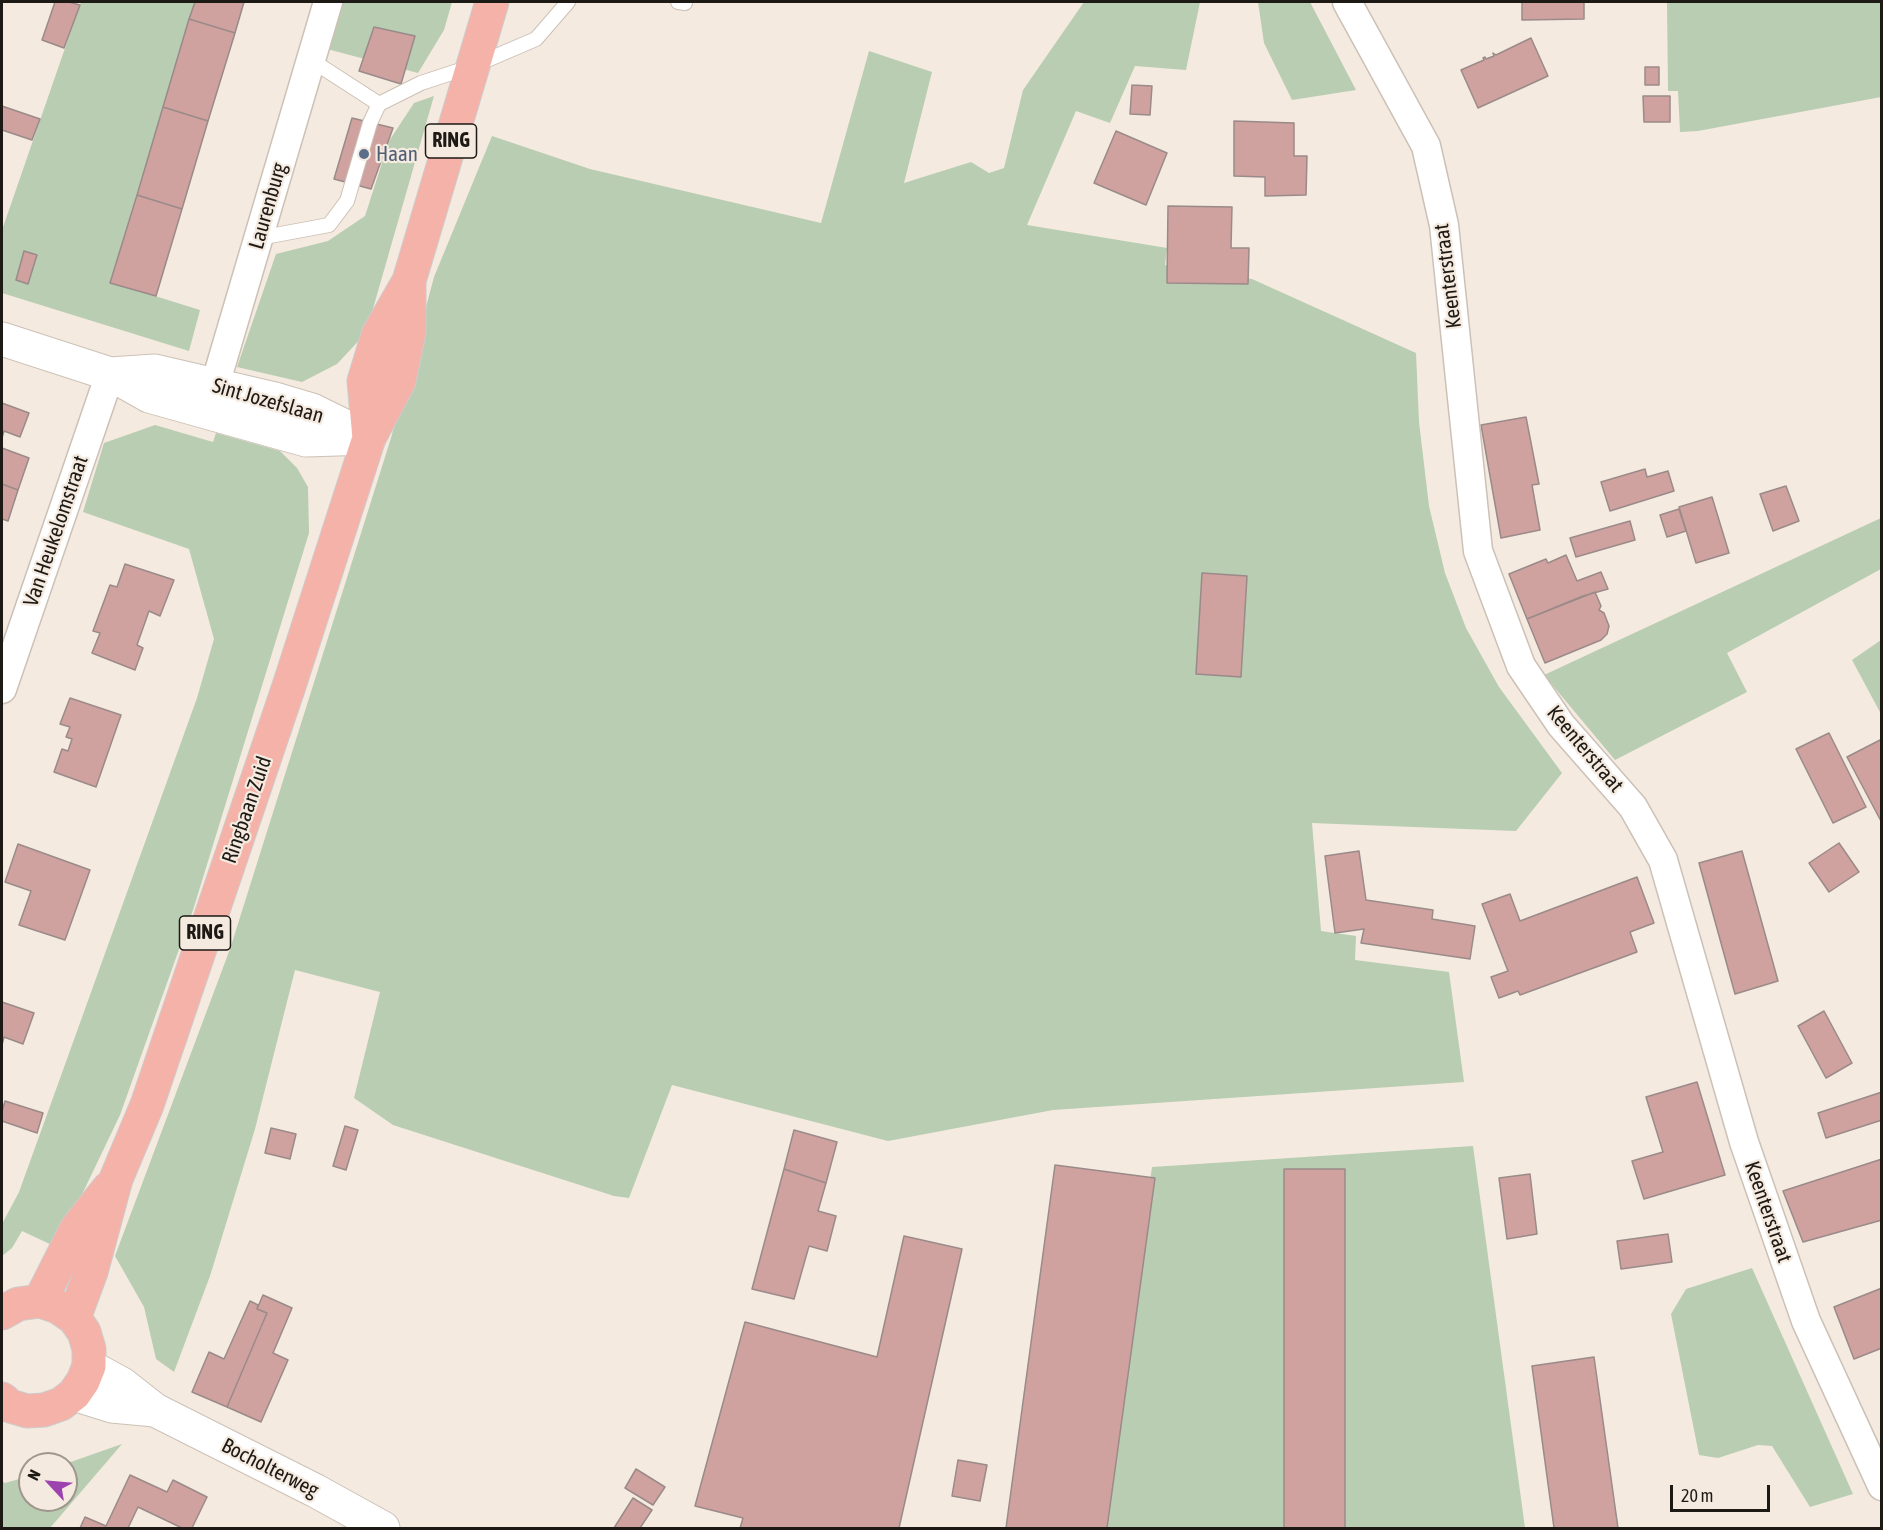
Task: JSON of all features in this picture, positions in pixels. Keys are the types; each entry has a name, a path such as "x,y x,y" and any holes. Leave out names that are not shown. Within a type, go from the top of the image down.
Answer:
{"main road":[{"name":"Ringbaan Zuid","path":"74,1318 91,1272 116,1179 151,1094 289,686 369,438 364,381 378,335 409,281 492,2"},
{"name":"Ringbaan Zuid","path":"40,1302 77,1228 116,1179"},
{"path":"2,1313 18,1304 40,1302 58,1307 74,1318 84,1332 89,1349 81,1380 60,1404 44,1410 27,1411 4,1407"}],"street":[{"name":"Laurenburg","path":"212,398 328,2"},
{"name":"Keenterstraat","path":"1347,2 1426,146 1443,225 1478,551 1521,666 1561,725 1633,807 1663,860 1744,1142 1806,1321 1881,1486"},
{"name":"Sint Jozefslaan","path":"2,339 110,374 149,396 212,398 306,440 369,438"},
{"name":"Van Heukelomstraat","path":"2,689 110,374"},
{"name":"Bocholterweg","path":"81,1380 122,1384 155,1410 316,1491 383,1528"}],"lane":[{"path":"259,238 329,225 347,201 370,123 379,104 421,83 473,66 536,39 568,2"},
{"path":"678,2 685,2"},
{"path":"310,60 379,104"}],"green space":[{"path":"81,2 195,2 110,282 200,310 189,351 2,293 2,230"},
{"path":"341,2 452,2 444,30 418,73 327,49"},
{"path":"1084,2 1200,2 1186,70 1135,66 1110,123 1076,111 1027,225 1167,248 1165,265 1252,279 1416,353 1419,422 1429,506 1445,573 1466,628 1499,687 1562,773 1516,831 1312,823 1321,931 1356,936 1355,960 1449,972 1464,1082 1053,1110 888,1141 672,1085 629,1198 614,1196 393,1125 354,1098 380,992 295,970 255,1129 210,1276 174,1372 156,1359 144,1307 115,1256 230,949 391,438 434,277 492,136 590,169 821,223 869,51 932,72 904,183 971,162 989,173 1004,168 1023,90"},
{"path":"1258,2 1310,2 1356,90 1292,100 1264,43"},
{"path":"1667,2 1881,2 1881,97 1698,131 1680,132 1678,91 1668,91"},
{"path":"434,96 366,333 337,364 302,382 237,367 276,254 328,241 365,216 389,141 414,103"},
{"path":"155,425 213,442 216,433 280,451 297,468 308,487 309,533 193,910 120,1115 76,1207 54,1246 22,1231 12,1248 2,1256 2,1224 19,1192 197,698 214,639 189,549 83,512 104,443"},
{"path":"1881,518 1881,569 1727,653 1747,692 1615,760 1544,675"},
{"path":"1881,640 1881,714 1852,660"},
{"path":"1473,1146 1525,1528 1102,1528 1152,1167"},
{"path":"1752,1268 1853,1494 1810,1507 1772,1446 1758,1445 1718,1458 1699,1455 1671,1314 1686,1289"},
{"path":"122,1444 78,1495 78,1459"},
{"path":"18,1479 18,1512 64,1512 50,1528 2,1528 2,1481 5,1483"}],"building":[{"path":"55,2 80,5 64,48 42,40"},
{"path":"195,2 244,2 235,33 189,19"},
{"path":"1522,2 1584,2 1584,19 1522,20"},
{"path":"189,19 235,33 208,121 163,107"},
{"path":"374,27 415,36 401,84 359,71"},
{"path":"1531,38 1548,76 1478,108 1461,70 1484,60 1485,57 1486,59 1494,56 1493,53 1496,55"},
{"path":"1645,67 1659,67 1659,85 1645,85"},
{"path":"1132,85 1152,86 1150,115 1130,114"},
{"path":"1643,96 1670,96 1670,122 1644,122"},
{"path":"2,106 40,119 32,140 2,130"},
{"path":"163,107 208,121 182,209 137,195"},
{"path":"352,118 393,128 371,189 334,179"},
{"path":"1234,121 1294,123 1294,156 1307,156 1306,195 1265,196 1265,177 1234,176"},
{"path":"1116,131 1167,153 1146,205 1094,183"},
{"path":"137,195 182,209 156,296 110,283"},
{"path":"1168,206 1232,207 1231,248 1249,248 1248,284 1167,283"},
{"path":"24,251 37,255 28,284 16,280"},
{"path":"2,403 29,413 20,437 4,431 2,438"},
{"path":"1526,417 1539,484 1532,485 1540,530 1501,538 1481,425"},
{"path":"2,448 29,458 18,490 2,484"},
{"path":"1645,469 1647,477 1668,471 1674,491 1610,511 1601,482"},
{"path":"2,484 18,490 8,521 2,519"},
{"path":"1786,486 1799,521 1773,531 1760,494"},
{"path":"1712,497 1729,553 1696,563 1679,507"},
{"path":"1679,509 1686,531 1667,537 1660,515"},
{"path":"1630,521 1635,540 1576,557 1570,538"},
{"path":"1566,555 1577,581 1601,572 1608,589 1583,596 1527,619 1509,574 1546,559 1548,563"},
{"path":"125,564 174,580 160,616 149,611 137,645 143,648 135,670 92,653 100,633 93,631 110,585 117,587"},
{"path":"1202,573 1247,576 1241,677 1196,674"},
{"path":"1595,592 1601,606 1599,610 1604,613 1609,626 1607,634 1601,640 1545,663 1527,619"},
{"path":"70,698 121,715 96,787 54,772 62,749 68,751 72,739 66,737 70,727 60,724"},
{"path":"1829,733 1866,807 1833,823 1796,749"},
{"path":"1882,739 1882,823 1847,757"},
{"path":"1839,843 1859,872 1829,892 1809,863"},
{"path":"18,844 90,870 65,940 19,925 31,891 5,882"},
{"path":"1359,851 1366,900 1433,910 1432,919 1475,926 1470,959 1361,943 1364,929 1335,933 1325,856"},
{"path":"1742,851 1778,981 1735,994 1699,863"},
{"path":"1637,877 1654,923 1630,932 1637,952 1520,995 1518,991 1499,998 1491,977 1508,971 1482,904 1510,894 1520,921"},
{"path":"2,1002 34,1013 23,1044 4,1037 2,1045"},
{"path":"1824,1011 1852,1063 1826,1078 1798,1026"},
{"path":"1697,1082 1725,1175 1644,1199 1632,1161 1663,1152 1646,1097"},
{"path":"1882,1092 1882,1120 1826,1138 1818,1113"},
{"path":"5,1101 43,1113 37,1133 2,1121"},
{"path":"345,1126 358,1130 346,1170 333,1166"},
{"path":"271,1128 296,1134 290,1159 265,1153"},
{"path":"794,1130 837,1142 826,1183 784,1169"},
{"path":"1882,1159 1882,1220 1803,1242 1783,1191"},
{"path":"1055,1165 1155,1178 1107,1528 1006,1528"},
{"path":"784,1169 826,1183 818,1211 836,1216 827,1251 809,1246 794,1299 752,1289"},
{"path":"1284,1169 1345,1169 1345,1528 1284,1528"},
{"path":"1530,1174 1537,1234 1507,1239 1499,1178"},
{"path":"1668,1234 1672,1262 1621,1269 1617,1241"},
{"path":"904,1236 962,1249 899,1528 740,1528 743,1518 695,1506 745,1322 877,1357"},
{"path":"1882,1288 1882,1348 1854,1359 1834,1307"},
{"path":"263,1295 292,1308 273,1353 288,1360 261,1422 227,1407 267,1313 257,1309"},
{"path":"250,1301 258,1305 257,1309 267,1313 227,1407 192,1392 209,1352 224,1359"},
{"path":"1594,1357 1618,1528 1554,1528 1532,1366"},
{"path":"958,1460 987,1465 980,1501 952,1496"},
{"path":"636,1469 665,1487 653,1505 625,1488"},
{"path":"130,1475 167,1492 173,1480 207,1497 192,1528 182,1528 138,1507 128,1528 80,1528 85,1517 106,1526"},
{"path":"633,1498 652,1510 640,1528 614,1528"}],"place":[{"name":"Haan","path":"364,154"}]}
